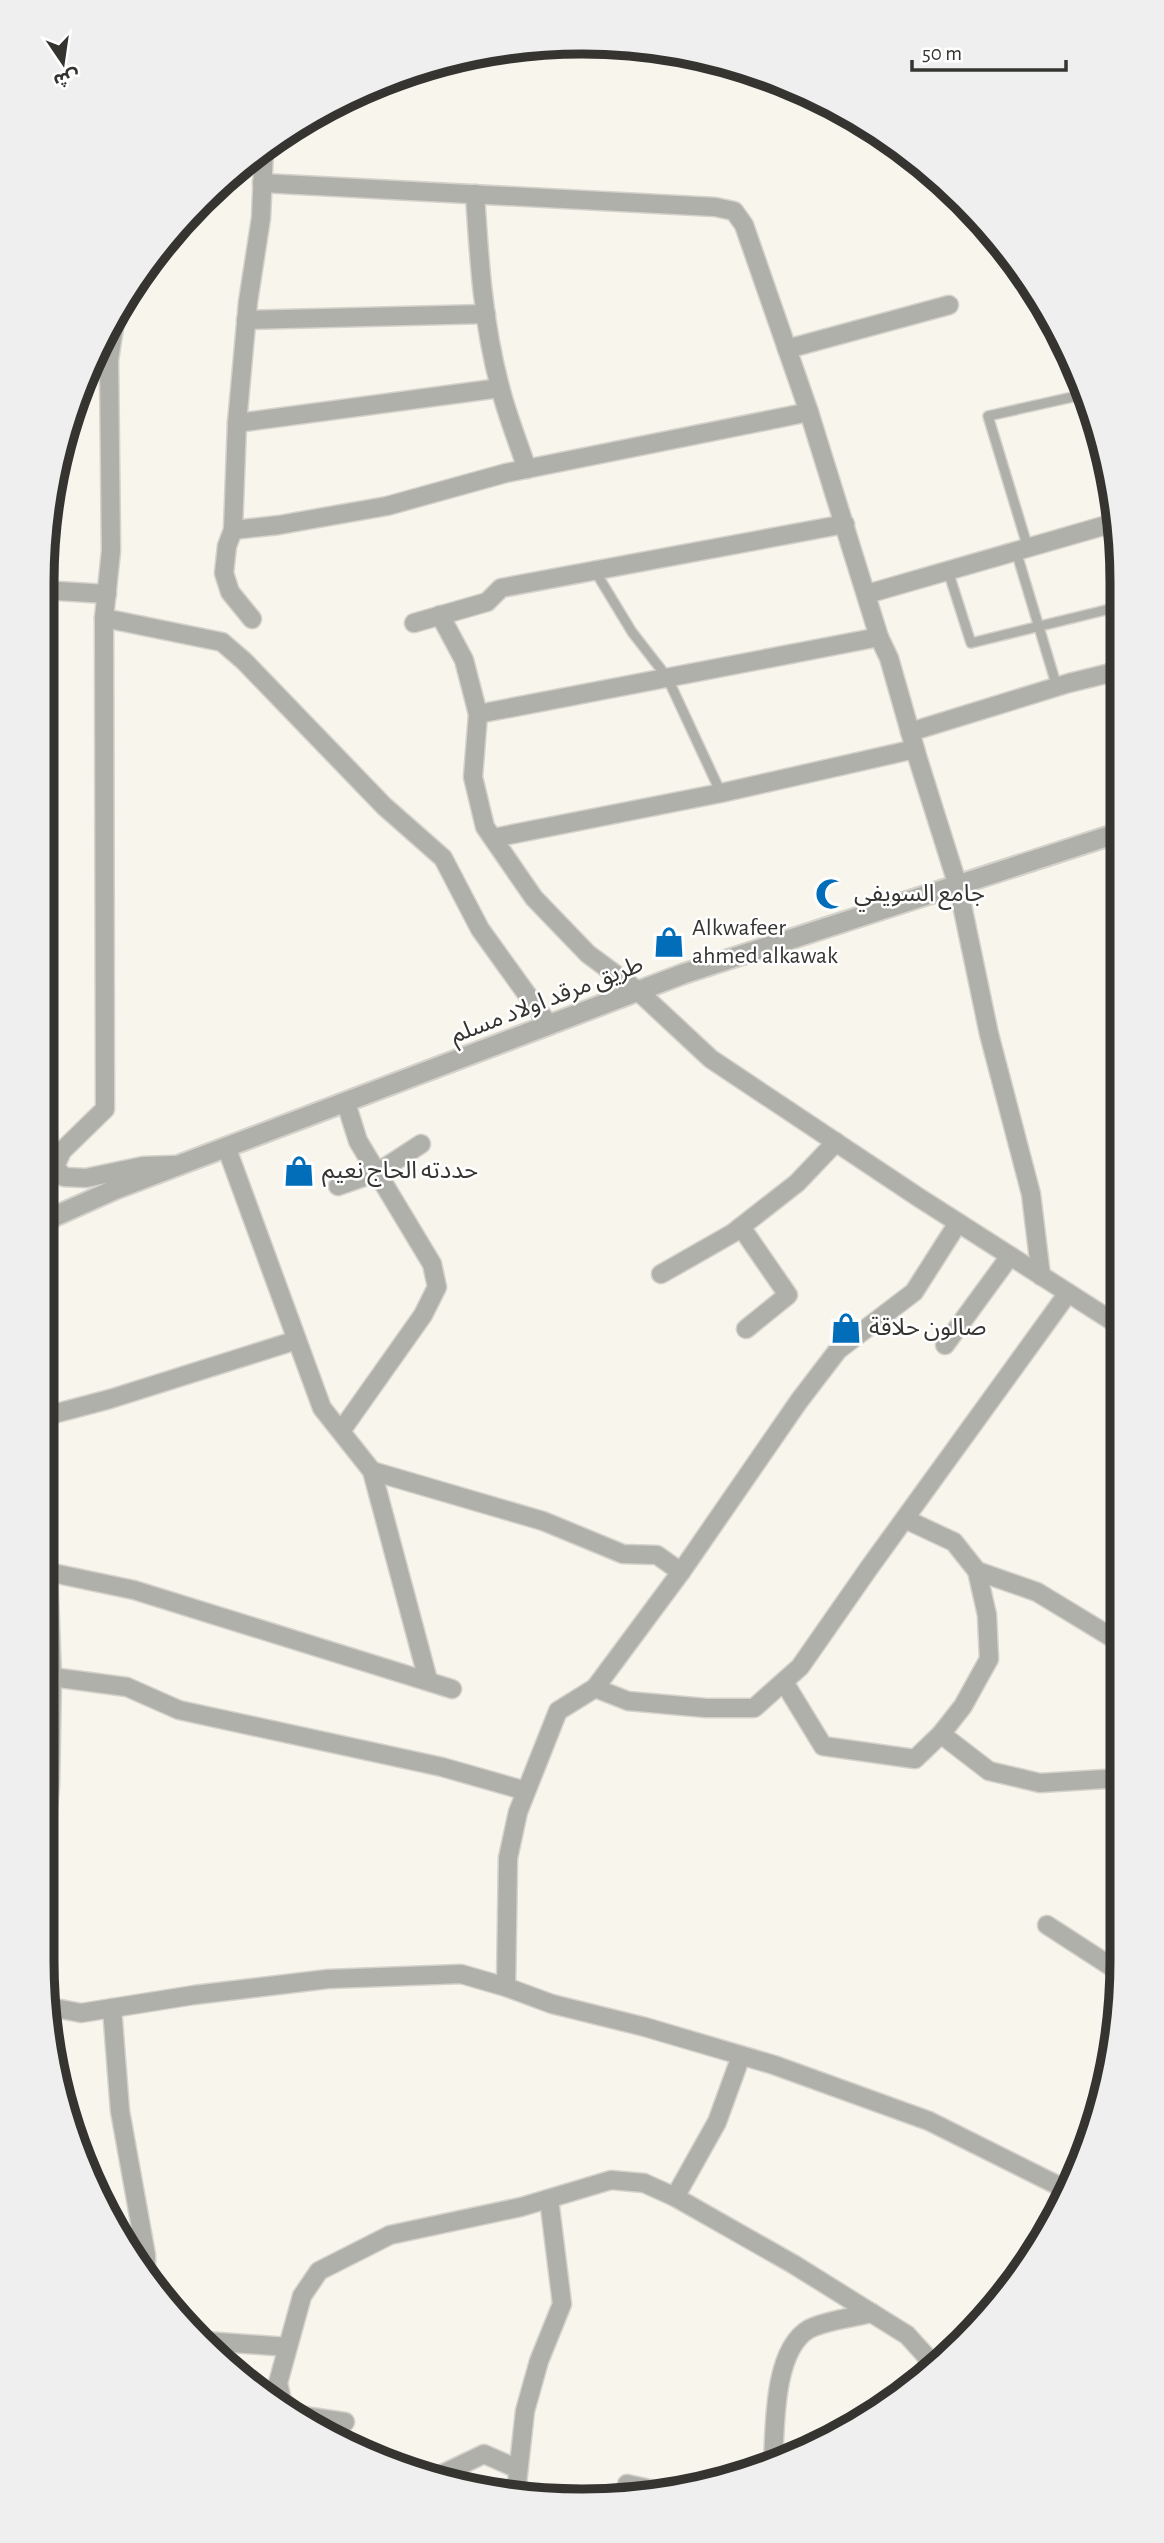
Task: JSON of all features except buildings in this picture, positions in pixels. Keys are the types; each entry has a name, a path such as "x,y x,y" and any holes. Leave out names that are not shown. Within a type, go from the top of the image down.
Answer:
{"street":[{"path":"252,619 230,592 224,573 227,546 233,530 237,423 246,320 261,218 263,161"},
{"path":"262,183 715,207 734,211 744,225 809,412 879,637 889,658 958,886 989,1034 1031,1194 1041,1276"},
{"path":"475,194 486,314 500,388 527,469"},
{"path":"787,349 949,305"},
{"path":"246,320 486,314"},
{"path":"111,344 109,360 110,551 104,618 106,1109 62,1151 55,1167 64,1177 86,1178 143,1166 184,1165"},
{"path":"237,423 500,388"},
{"path":"233,530 279,526 387,506 527,469 809,412"},
{"path":"414,623 486,602 501,588 845,524"},
{"path":"867,594 1106,525"},
{"path":"54,591 107,594"},
{"path":"440,615 464,660 478,714 473,776 485,827 534,898 588,954 638,991 711,1059 958,1223 1110,1320"},
{"path":"104,618 222,642 244,661 384,806 443,858 480,929 549,1025"},
{"path":"478,714 879,637"},
{"path":"493,838 722,793 912,740 1057,687 1110,673"},
{"name":"طريق مرقد اولاد مسلم","path":"54,1217 116,1189 228,1149 683,974 1110,836"},
{"path":"341,1431 423,1315 438,1287 432,1264 358,1141 346,1103"},
{"path":"661,1274 741,1227 797,1184 836,1142"},
{"path":"338,1186 378,1172 421,1144"},
{"path":"228,1149 323,1408 372,1471 428,1681"},
{"path":"506,1987 508,1858 517,1812 558,1711 595,1688 681,1572 799,1401 838,1350 914,1292 958,1223"},
{"path":"741,1227 788,1295 747,1329"},
{"path":"945,1345 1010,1256"},
{"path":"595,1688 628,1701 706,1708 754,1708 800,1667 1068,1293"},
{"path":"54,1414 297,1340"},
{"path":"372,1471 542,1521 623,1553 657,1555 681,1572"},
{"path":"784,1682 823,1746 915,1759 941,1734 963,1706 989,1659 987,1615 976,1571 954,1542 905,1519"},
{"path":"976,1571 1037,1592 1110,1636"},
{"path":"54,1573 134,1590 452,1689"},
{"path":"54,1677 127,1687 179,1710 442,1767 526,1791"},
{"path":"941,1734 989,1771 1040,1783 1110,1779"},
{"path":"1047,1925 1110,1966"},
{"path":"56,2008 81,2013 328,1979 461,1974 552,2004 645,2027 774,2065 929,2121 1059,2186"},
{"path":"112,2008 120,2111 146,2258"},
{"path":"675,2197 717,2122 741,2056"},
{"path":"276,2391 302,2296 319,2270 390,2235 549,2199 611,2180 643,2183 675,2197 793,2264 906,2335 928,2360"},
{"path":"516,2484 525,2411 539,2361 562,2304 549,2199"},
{"path":"774,2453 778,2393 791,2346 810,2329 872,2313"},
{"path":"217,2342 287,2347"},
{"path":"318,2418 345,2422"},
{"path":"447,2472 484,2454 517,2469"}],"lane":[{"path":"1057,687 1038,625 988,416 1076,396"},
{"path":"595,570 632,632 667,677 722,793"},
{"path":"948,571 971,643 1110,609"}],"place":[{"name":"جامع السويفي","path":"831,894"},
{"name":"Alkwafeer ahmed alkawak","path":"669,942"},
{"name":"حددته الحاج نعيم","path":"299,1171"},
{"name":"صالون حلاقة","path":"846,1328"}]}
